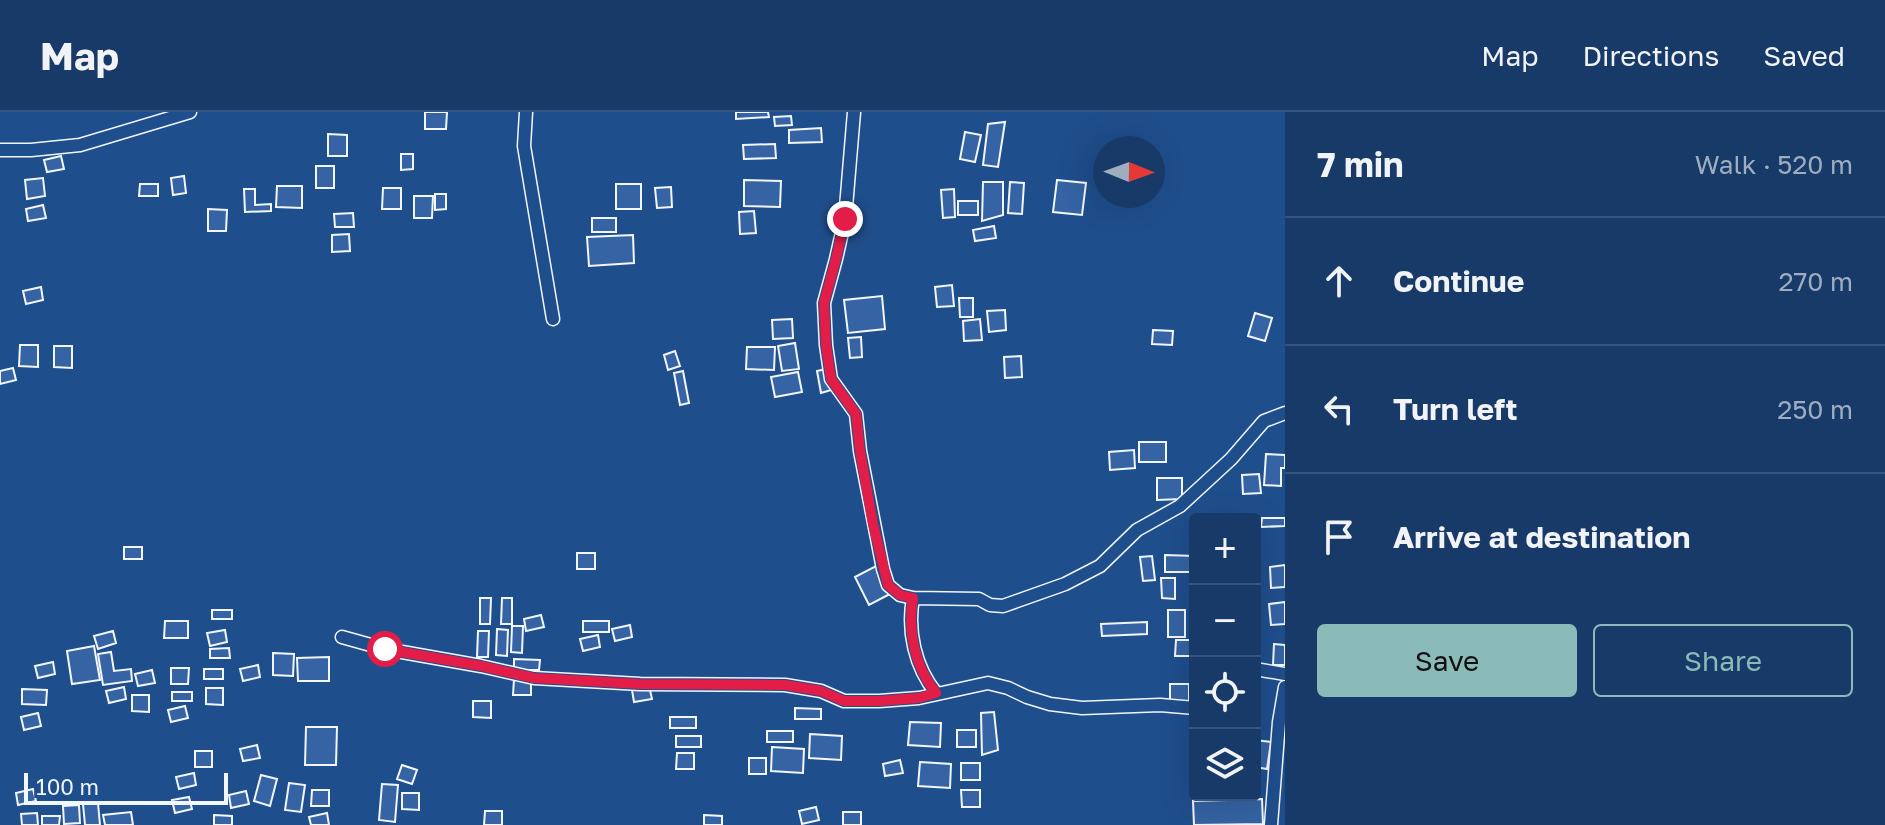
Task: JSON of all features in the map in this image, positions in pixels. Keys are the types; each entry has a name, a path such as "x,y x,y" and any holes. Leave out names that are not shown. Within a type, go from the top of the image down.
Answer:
{"street":[{"path":"0,150 80,145 190,112"},
{"path":"526,112 524,146 553,319"},
{"path":"854,112 845,219 824,303 826,345 831,379 856,414 873,524 888,585 900,595 979,599 990,605 1003,606 1065,584 1100,566 1137,530 1180,506 1231,459 1264,421 1285,413"},
{"path":"913,598 910,616 913,643 925,679 936,693"},
{"path":"342,637 385,649 534,678 640,684 785,685 821,691 844,701 919,698 988,683 1050,704 1082,708 1160,705 1189,707"},
{"path":"1261,670 1285,674"},
{"path":"1271,825 1279,722 1285,687"}],"building":[{"path":"425,112 447,112 446,129 425,129"},
{"path":"736,112 768,112 769,117 736,119"},
{"path":"791,116 792,125 775,126 774,117"},
{"path":"1005,122 998,167 983,165 988,124"},
{"path":"821,128 822,142 789,143 789,130"},
{"path":"965,132 981,135 975,162 960,159"},
{"path":"328,134 347,135 347,156 328,156"},
{"path":"775,144 776,158 744,159 743,145"},
{"path":"401,154 413,154 413,169 401,170"},
{"path":"61,156 64,169 47,172 44,160"},
{"path":"316,166 334,166 334,188 316,188"},
{"path":"184,176 186,193 173,195 171,178"},
{"path":"43,178 45,196 27,199 25,180"},
{"path":"744,180 781,181 780,207 744,206"},
{"path":"1057,180 1086,183 1082,215 1053,212"},
{"path":"983,182 1003,182 1003,215 982,221"},
{"path":"1010,182 1024,183 1022,214 1008,213"},
{"path":"140,184 158,184 158,196 139,196"},
{"path":"616,184 641,184 641,209 616,209"},
{"path":"277,186 302,186 302,208 276,207"},
{"path":"671,187 672,207 657,208 655,188"},
{"path":"383,188 401,188 401,209 382,209"},
{"path":"244,189 255,189 255,205 271,204 271,211 245,212"},
{"path":"954,189 955,217 943,218 941,190"},
{"path":"435,194 446,194 446,209 435,210"},
{"path":"414,196 433,196 432,218 414,218"},
{"path":"958,201 978,201 978,215 958,215"},
{"path":"43,205 46,218 28,221 26,209"},
{"path":"208,209 227,210 226,231 208,231"},
{"path":"754,211 756,233 740,234 739,212"},
{"path":"353,213 354,227 335,227 334,214"},
{"path":"592,218 616,218 616,232 592,232"},
{"path":"994,226 996,238 975,241 973,230"},
{"path":"349,234 350,251 332,252 332,235"},
{"path":"633,235 634,263 589,266 587,237"},
{"path":"952,285 954,306 937,307 935,287"},
{"path":"41,287 43,300 26,304 23,291"},
{"path":"882,296 885,329 848,333 844,300"},
{"path":"959,298 973,298 973,317 960,317"},
{"path":"1005,310 1006,330 989,332 987,311"},
{"path":"1255,313 1272,318 1265,341 1248,336"},
{"path":"792,319 793,338 773,339 772,320"},
{"path":"980,319 982,340 964,341 963,321"},
{"path":"1153,330 1173,331 1172,345 1152,344"},
{"path":"861,337 862,357 850,358 848,338"},
{"path":"795,343 799,369 782,371 778,346"},
{"path":"20,345 38,345 38,367 19,366"},
{"path":"54,346 72,346 72,368 54,367"},
{"path":"747,347 775,347 774,370 746,369"},
{"path":"675,351 680,366 668,370 664,355"},
{"path":"1021,356 1022,377 1005,378 1004,357"},
{"path":"13,368 16,380 0,384 0,371"},
{"path":"826,369 831,390 821,393 817,371"},
{"path":"683,371 689,403 680,405 674,373"},
{"path":"798,372 802,392 775,397 771,377"},
{"path":"1139,442 1166,442 1166,462 1139,462"},
{"path":"1134,450 1135,468 1110,470 1109,452"},
{"path":"1266,454 1285,455 1281,486 1264,485"},
{"path":"1259,474 1261,493 1243,494 1242,475"},
{"path":"1157,478 1182,478 1182,499 1157,500"},
{"path":"1262,518 1285,518 1285,526 1261,527"},
{"path":"124,547 142,547 142,559 124,559"},
{"path":"577,553 595,553 595,569 577,569"},
{"path":"1165,555 1189,556 1189,572 1165,572"},
{"path":"1152,556 1155,580 1143,581 1140,557"},
{"path":"1285,565 1285,587 1271,588 1270,567"},
{"path":"876,566 890,594 869,605 855,577"},
{"path":"1161,578 1175,578 1175,599 1162,598"},
{"path":"480,598 491,598 490,624 480,624"},
{"path":"502,598 512,598 512,624 501,624"},
{"path":"1285,602 1285,624 1271,625 1269,604"},
{"path":"212,610 232,610 232,619 212,619"},
{"path":"1168,610 1185,610 1185,637 1168,637"},
{"path":"541,615 544,627 526,631 524,619"},
{"path":"165,621 188,621 188,638 164,638"},
{"path":"583,621 609,621 609,632 583,632"},
{"path":"1147,622 1147,634 1102,636 1101,624"},
{"path":"630,625 632,637 615,641 612,629"},
{"path":"512,626 523,626 522,653 511,652"},
{"path":"497,629 508,630 507,656 496,655"},
{"path":"225,630 227,642 210,646 207,633"},
{"path":"113,631 116,643 98,649 94,636"},
{"path":"478,631 489,631 488,657 477,657"},
{"path":"598,635 600,647 583,651 580,639"},
{"path":"1176,640 1189,640 1189,656 1175,656"},
{"path":"1274,644 1285,645 1285,665 1273,665"},
{"path":"94,646 100,680 72,684 67,651"},
{"path":"229,648 230,658 210,658 210,649"},
{"path":"111,652 114,671 131,669 132,681 103,685 98,654"},
{"path":"273,653 294,654 293,676 273,675"},
{"path":"329,657 329,681 298,681 297,658"},
{"path":"514,659 540,660 539,670 514,670"},
{"path":"53,662 55,674 38,678 35,666"},
{"path":"258,665 260,677 243,681 240,669"},
{"path":"171,668 189,668 188,684 171,684"},
{"path":"204,669 223,669 223,679 204,679"},
{"path":"152,670 155,683 138,686 135,674"},
{"path":"514,679 531,679 531,695 513,695"},
{"path":"1170,684 1189,684 1189,701 1170,701"},
{"path":"649,686 652,699 634,702 632,690"},
{"path":"124,687 126,699 109,703 106,691"},
{"path":"206,688 223,688 223,705 206,704"},
{"path":"22,689 47,690 46,705 22,704"},
{"path":"172,692 192,692 192,701 172,701"},
{"path":"132,695 149,695 149,712 132,711"},
{"path":"473,701 491,701 491,718 473,717"},
{"path":"185,706 188,718 171,722 168,710"},
{"path":"795,708 821,709 821,719 795,719"},
{"path":"994,712 998,750 982,755 981,713"},
{"path":"38,713 41,726 24,730 21,717"},
{"path":"670,717 696,717 696,728 670,728"},
{"path":"910,722 941,723 940,747 908,745"},
{"path":"306,727 337,727 336,765 305,765"},
{"path":"957,730 976,730 976,747 957,747"},
{"path":"767,731 793,731 793,742 767,742"},
{"path":"810,734 842,736 841,760 809,758"},
{"path":"676,736 701,736 701,747 676,747"},
{"path":"1261,741 1271,742 1267,769 1261,768"},
{"path":"257,745 260,758 243,761 240,749"},
{"path":"772,747 804,749 803,773 771,771"},
{"path":"195,751 212,751 212,767 195,767"},
{"path":"677,753 694,753 694,769 676,769"},
{"path":"749,758 766,758 766,774 749,774"},
{"path":"900,760 903,773 885,776 883,764"},
{"path":"920,762 951,764 950,788 918,786"},
{"path":"961,763 980,763 980,780 961,780"},
{"path":"402,765 417,770 412,784 397,779"},
{"path":"194,773 196,785 179,789 176,777"},
{"path":"261,775 277,779 270,806 254,801"},
{"path":"289,783 305,785 301,812 285,810"},
{"path":"382,784 398,785 395,822 379,820"},
{"path":"33,789 36,801 18,805 16,793"},
{"path":"312,790 329,790 329,806 311,806"},
{"path":"961,790 980,790 980,807 962,807"},
{"path":"246,791 249,804 231,808 229,795"},
{"path":"402,793 419,793 419,810 402,809"},
{"path":"189,797 192,809 175,813 172,800"},
{"path":"1261,799 1263,824 1194,825 1193,801"},
{"path":"98,803 100,825 85,825 83,804"},
{"path":"79,805 80,823 64,824 63,806"},
{"path":"816,807 819,820 802,824 799,811"},
{"path":"485,811 502,811 502,825 484,825"},
{"path":"131,812 133,825 105,825 103,815"},
{"path":"843,812 861,812 861,825 843,825"},
{"path":"37,813 38,825 22,825 21,814"},
{"path":"327,813 329,825 311,825 309,817"},
{"path":"214,815 232,816 232,825 214,825"},
{"path":"704,815 722,816 722,825 704,825"},
{"path":"42,816 60,816 59,825 42,825"}],"route":[{"path":"385,649 534,678 640,684 785,685 821,691 844,701 919,698 936,693 925,679 913,643 910,616 913,598 900,595 888,585 873,524 856,414 831,379 824,303 845,219"}]}
